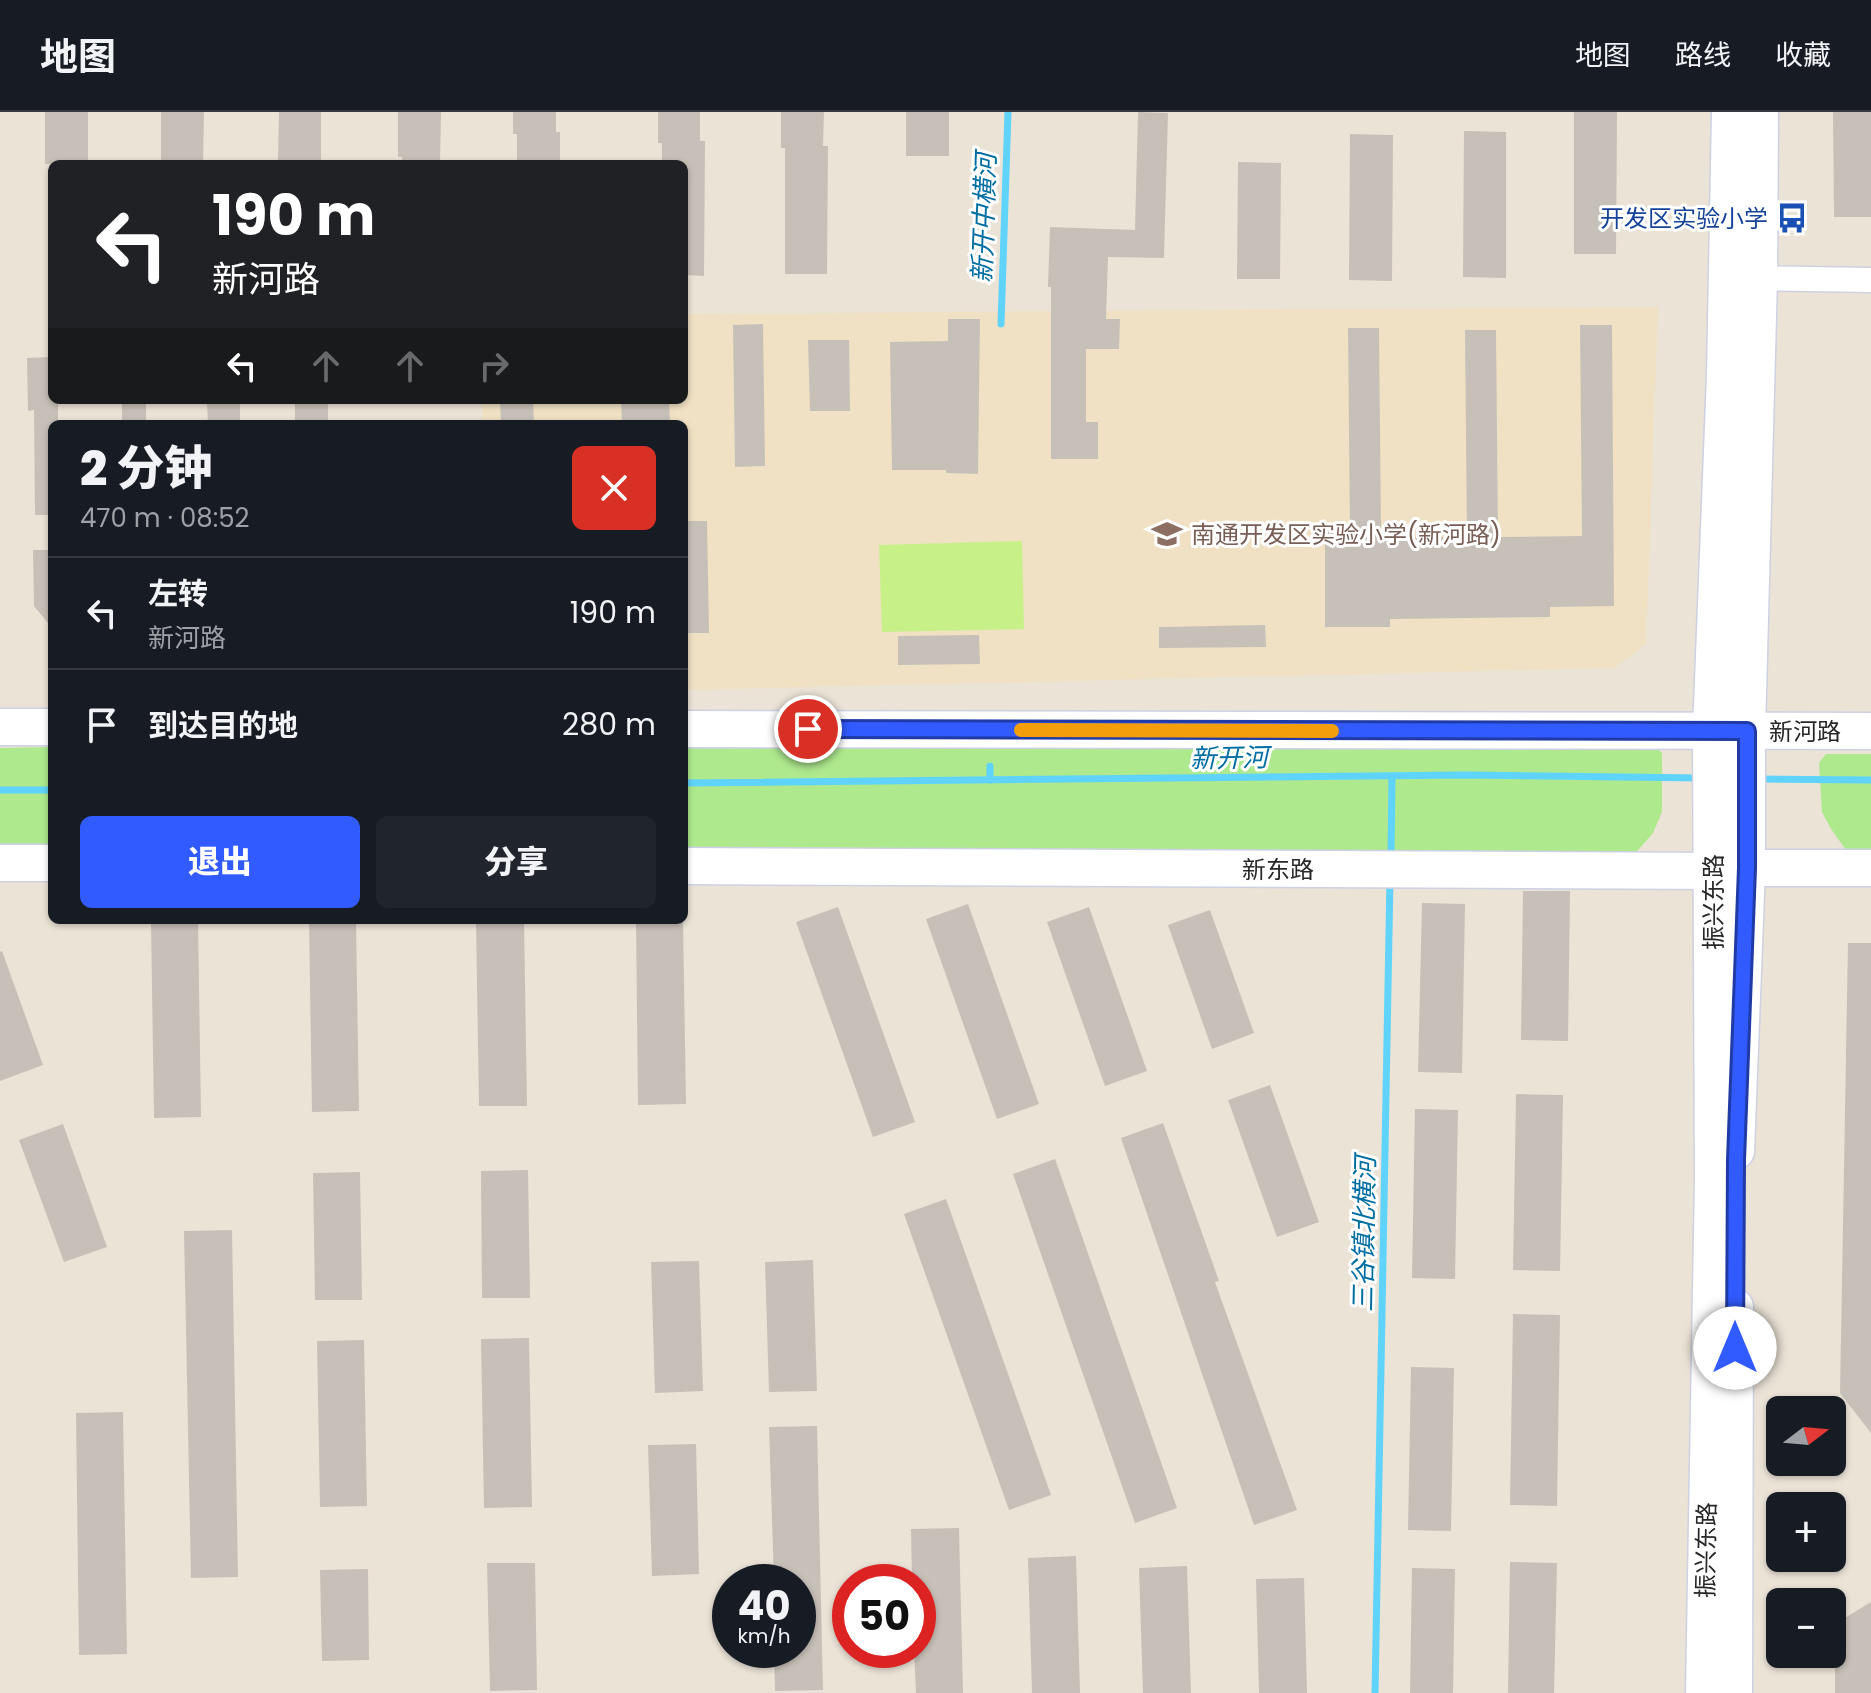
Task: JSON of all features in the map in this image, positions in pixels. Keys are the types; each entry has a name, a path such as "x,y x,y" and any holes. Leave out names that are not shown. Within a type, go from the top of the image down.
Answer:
{"main road":[{"name":"振兴东路","path":"1704,1693 1713,1178 1730,870 1747,799 1743,278 1730,112"},
{"name":"振兴东路","path":"1734,1693 1736,1160 1730,870 1711,764 1743,278 1760,112"},
{"path":"0,727 48,727"},
{"name":"新河路","path":"688,729 1711,764 1747,744 1871,731"},
{"path":"0,863 48,863"},
{"name":"新东路","path":"688,866 1367,870 1871,868"}],"street":[{"path":"1743,278 1871,280"}],"shaded area":[{"name":"南通开发区实验小学(新河路)","path":"1658,307 1646,644 1614,668 688,690 688,420 482,420 482,404 688,404 688,314"}],"green space":[{"path":"1022,541 1024,629 882,632 879,545"},
{"path":"1652,744 1662,753 1662,812 1653,833 1632,857 688,852 688,745"},
{"path":"48,747 48,848 0,848 0,748"},
{"path":"1826,754 1871,754 1871,858 1859,858 1846,850 1822,812 1819,763"}],"building":[{"path":"45,112 88,112 88,160 48,160 45,164"},
{"path":"161,112 204,112 203,160 161,160"},
{"path":"279,112 321,112 321,160 278,160"},
{"path":"398,112 441,112 440,160 402,160 398,157"},
{"path":"513,112 556,112 560,160 517,160 517,134 513,134"},
{"path":"658,112 700,112 700,141 705,141 704,276 688,275 688,160 662,160 662,143 658,143"},
{"path":"781,112 824,112 823,146 828,146 827,274 785,274 785,148 781,148"},
{"path":"906,112 949,112 949,156 906,156"},
{"path":"1138,112 1168,113 1164,258 1108,257 1106,319 1120,319 1119,349 1086,349 1086,422 1098,422 1098,459 1051,459 1050,227 1135,230"},
{"path":"1574,112 1617,112 1616,254 1574,254"},
{"path":"1833,112 1871,112 1871,217 1834,217"},
{"path":"1464,131 1506,132 1506,278 1463,277"},
{"path":"1350,134 1393,135 1392,281 1349,280"},
{"path":"1238,162 1281,163 1280,279 1237,279"},
{"path":"948,319 980,319 978,474 946,473 946,470 892,470 890,342 948,341"},
{"path":"763,324 765,466 735,467 733,325"},
{"path":"1580,325 1612,325 1614,606 1550,607 1550,617 1390,619 1390,627 1325,627 1325,531 1350,531 1348,328 1379,328 1381,531 1391,532 1391,538 1467,537 1465,330 1496,330 1498,537 1582,536"},
{"path":"808,340 849,340 850,411 810,411"},
{"path":"48,357 48,404 58,404 58,420 48,420 48,515 35,515 34,410 28,411 27,358"},
{"path":"122,404 146,404 146,420 122,420"},
{"path":"207,404 240,404 240,420 208,420"},
{"path":"295,404 328,404 328,420 295,420"},
{"path":"500,404 533,404 534,420 501,420"},
{"path":"621,404 669,404 670,420 622,420"},
{"path":"688,521 707,521 709,633 688,633"},
{"path":"33,550 48,550 48,623 34,606"},
{"path":"1265,625 1266,647 1159,648 1159,627"},
{"path":"979,635 980,664 898,665 898,636"},
{"path":"1523,891 1570,891 1568,1041 1521,1040"},
{"path":"1422,903 1465,904 1462,1073 1418,1072"},
{"path":"968,904 1039,1104 997,1119 926,919"},
{"path":"838,907 915,1122 873,1137 796,922"},
{"path":"1089,907 1147,1071 1105,1086 1047,922"},
{"path":"1210,910 1254,1033 1212,1049 1168,925"},
{"path":"151,924 198,924 201,1117 154,1118"},
{"path":"309,924 356,924 359,1111 312,1112"},
{"path":"476,924 524,924 527,1106 479,1106"},
{"path":"636,924 683,924 686,1104 638,1105"},
{"path":"1848,943 1871,943 1871,1433 1846,1401 1846,1396 1840,1393"},
{"path":"0,952 43,1065 0,1081"},
{"path":"1270,1085 1319,1222 1277,1237 1228,1100"},
{"path":"1516,1094 1563,1095 1560,1271 1513,1270"},
{"path":"1415,1109 1458,1110 1455,1279 1412,1278"},
{"path":"1163,1123 1219,1281 1215,1282 1297,1510 1254,1525 1121,1138"},
{"path":"63,1124 107,1247 64,1262 19,1140"},
{"path":"1055,1159 1177,1508 1135,1523 1013,1174"},
{"path":"528,1170 530,1298 482,1298 481,1171"},
{"path":"360,1172 362,1300 315,1300 313,1173"},
{"path":"946,1199 1051,1495 1009,1510 904,1214"},
{"path":"232,1230 238,1577 191,1578 184,1231"},
{"path":"813,1260 817,1391 769,1392 765,1262"},
{"path":"699,1261 703,1391 655,1393 651,1262"},
{"path":"1513,1314 1560,1315 1557,1506 1510,1505"},
{"path":"529,1338 532,1507 484,1508 481,1339"},
{"path":"364,1340 367,1506 320,1507 317,1341"},
{"path":"1411,1367 1454,1368 1451,1531 1408,1530"},
{"path":"123,1412 127,1654 79,1655 76,1413"},
{"path":"817,1426 823,1690 775,1691 774,1668 816,1668 816,1564 773,1564 769,1427"},
{"path":"696,1444 699,1574 652,1576 648,1445"},
{"path":"959,1528 963,1693 916,1693 915,1668 936,1668 936,1564 912,1564 911,1529"},
{"path":"1076,1556 1080,1693 1032,1693 1028,1558"},
{"path":"1510,1562 1557,1563 1554,1693 1508,1693"},
{"path":"487,1563 535,1563 537,1690 490,1691"},
{"path":"1187,1566 1191,1693 1143,1693 1139,1568"},
{"path":"1412,1568 1455,1569 1453,1693 1410,1693"},
{"path":"368,1569 369,1660 322,1661 320,1570"},
{"path":"1304,1578 1307,1693 1259,1693 1256,1579"},
{"path":"1871,1602 1871,1693 1835,1693 1835,1668 1846,1668 1846,1617"}],"waterway":[{"name":"新开中横河","path":"1001,324 1008,112"},
{"name":"新开中横河","path":"990,766 990,780"},
{"name":"新开河","path":"688,783 1465,775 1701,778"},
{"name":"三谷镇北横河","path":"1391,858 1392,776"},
{"name":"新开河","path":"1757,779 1871,780"},
{"name":"新开河","path":"0,790 48,790"},
{"name":"三谷镇北横河","path":"1375,1693 1390,878"}],"slow traffic":[{"path":"1021,730 1332,731"}],"place":[{"name":"开发区实验小学","path":"1792,218"},
{"name":"南通开发区实验小学(新河路)","path":"1167,534"}],"route":[{"path":"808,729 1747,731 1747,868 1736,1160 1735,1348"}]}
